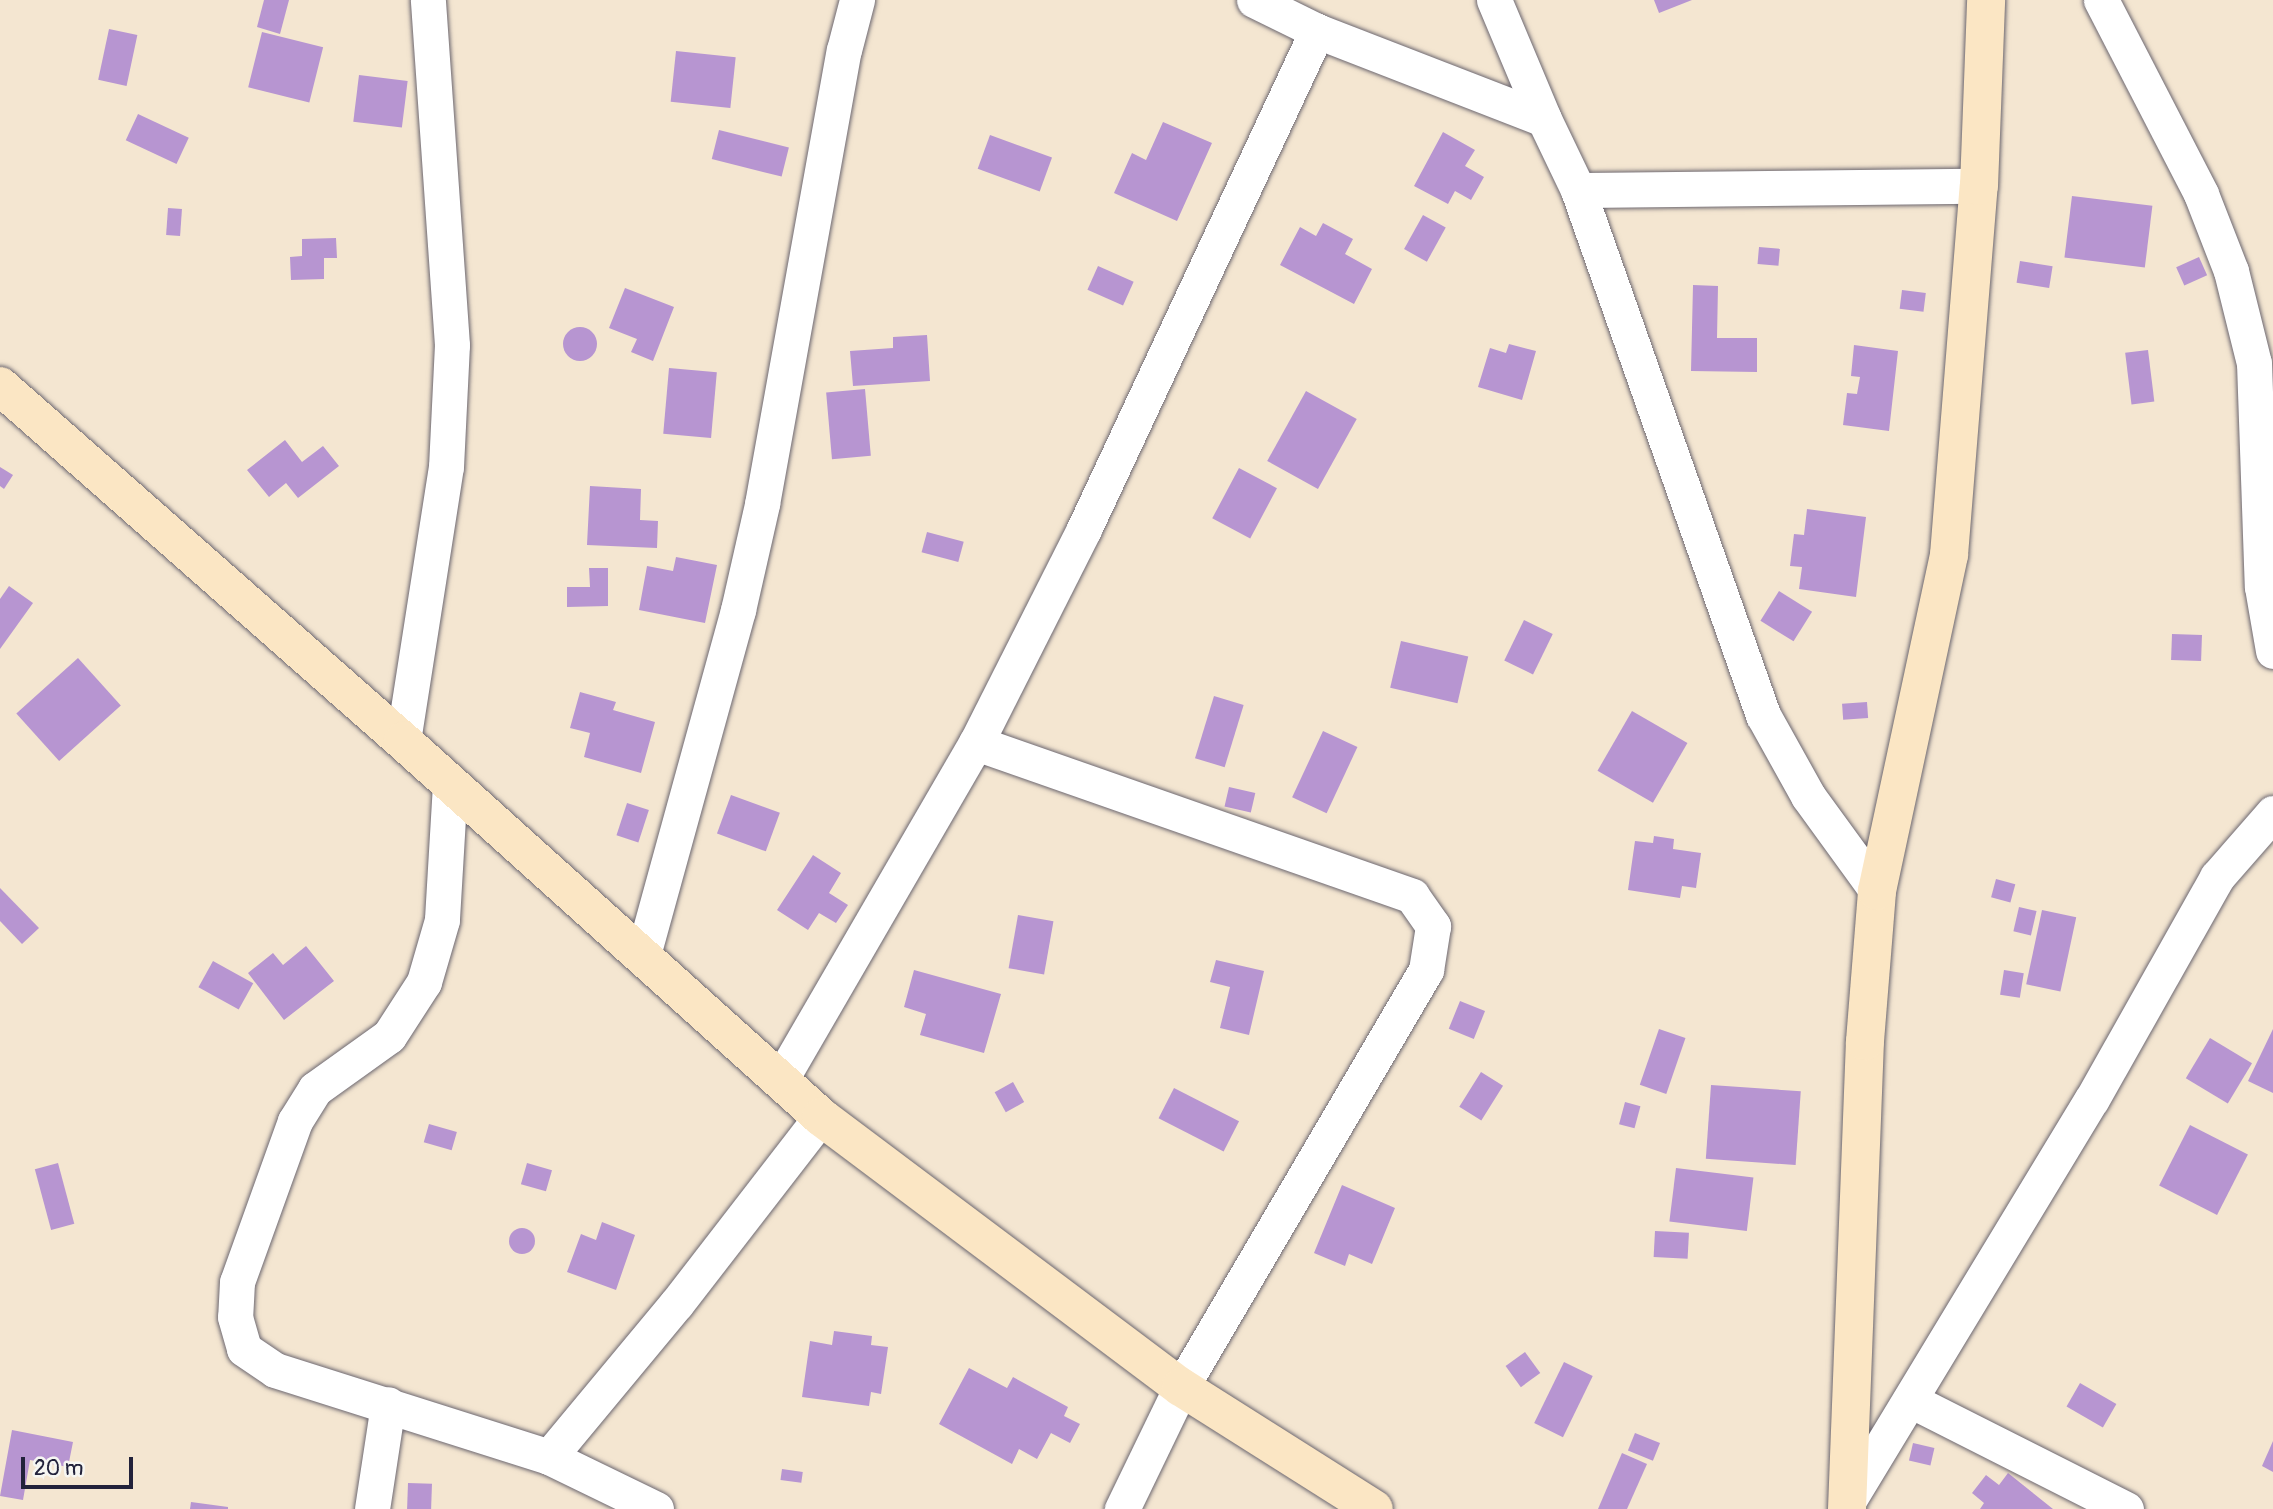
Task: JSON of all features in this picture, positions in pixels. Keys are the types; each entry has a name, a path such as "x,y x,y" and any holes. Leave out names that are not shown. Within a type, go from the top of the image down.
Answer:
{"street":[{"path":"403,741 446,467 452,345 428,0"},
{"path":"643,955 738,610 759,517 844,50 857,0"},
{"path":"1254,0 1317,32 1544,119"},
{"path":"1494,0 1544,119 1578,190 1763,715 1808,796 1877,891"},
{"path":"1847,1506 1865,1041 1877,891 1950,555 1979,186 1986,0"},
{"path":"1982,72 2000,0"},
{"path":"2101,0 2201,194 2231,271 2254,363 2262,587 2273,651"},
{"path":"781,1079 976,743 1084,529 1317,32"},
{"path":"1578,190 1979,186"},
{"path":"0,386 403,741 781,1079 821,1118 1181,1387 1374,1509"},
{"path":"976,743 1412,896 1433,926 1426,970 1181,1387 1122,1509"},
{"path":"450,784 442,920 424,982 389,1036 314,1089 295,1121 237,1282 235,1317 244,1349 275,1370 549,1457 656,1509"},
{"path":"1847,1506 2092,1099 2217,877 2271,816"},
{"path":"549,1457 677,1303 821,1118"},
{"path":"1910,1400 2126,1509"},
{"path":"372,1509 388,1404"}],"building":[{"path":"264,0 289,0 280,34 257,27"},
{"path":"1654,0 1692,0 1659,13"},
{"path":"109,29 137,35 127,86 98,80"},
{"path":"262,32 323,47 309,103 248,87"},
{"path":"676,51 736,57 730,108 671,102"},
{"path":"359,75 408,81 402,128 353,122"},
{"path":"138,114 189,138 176,164 126,140"},
{"path":"1163,122 1212,143 1177,221 1114,193 1132,153 1146,160"},
{"path":"719,130 789,147 782,177 712,159"},
{"path":"1443,132 1475,150 1465,166 1484,177 1471,200 1455,191 1448,204 1414,186"},
{"path":"990,135 1052,158 1040,191 978,169"},
{"path":"2072,196 2152,206 2145,267 2064,258"},
{"path":"168,208 182,209 180,236 166,235"},
{"path":"1423,215 1446,228 1427,262 1404,249"},
{"path":"1323,223 1353,239 1345,254 1372,269 1354,304 1280,265 1300,227 1316,236"},
{"path":"336,238 337,258 324,258 324,279 291,280 290,257 302,256 302,239"},
{"path":"1759,247 1780,249 1778,266 1758,264"},
{"path":"2199,257 2207,275 2184,285 2176,267"},
{"path":"2020,261 2053,266 2049,288 2017,283"},
{"path":"1098,266 1134,282 1123,306 1087,290"},
{"path":"1693,285 1718,286 1717,338 1757,338 1757,372 1691,371"},
{"path":"625,288 674,307 653,361 631,352 637,339 609,328"},
{"path":"1902,290 1926,293 1924,312 1900,309"},
{"path":"580,327 592,332 597,344 592,356 580,361 568,356 563,344 568,332"},
{"path":"927,335 930,381 853,386 850,351 893,348 893,337"},
{"path":"1509,344 1536,351 1522,400 1478,387 1490,348 1506,353"},
{"path":"1854,345 1898,351 1889,431 1843,425 1847,393 1857,394 1860,377 1851,376"},
{"path":"2148,350 2154,402 2132,404 2125,353"},
{"path":"669,368 717,372 711,438 663,434"},
{"path":"865,389 871,456 832,459 826,392"},
{"path":"1306,391 1357,419 1318,489 1267,461"},
{"path":"285,440 302,462 323,446 339,466 298,498 286,483 269,497 247,470"},
{"path":"0,467 13,475 4,489 0,486"},
{"path":"1239,468 1277,488 1250,539 1212,518"},
{"path":"590,486 641,489 640,520 658,521 657,548 587,545"},
{"path":"1807,509 1866,517 1856,597 1799,589 1802,567 1790,566 1794,534 1804,535"},
{"path":"927,532 964,542 958,562 922,552"},
{"path":"676,557 717,565 705,623 639,610 647,566 673,571"},
{"path":"589,568 608,568 608,606 567,607 567,587 590,587"},
{"path":"9,586 33,603 0,649 0,599"},
{"path":"1779,591 1812,612 1794,641 1760,621"},
{"path":"1524,620 1553,634 1533,674 1504,660"},
{"path":"2172,634 2202,635 2201,661 2171,660"},
{"path":"1401,641 1468,657 1457,703 1390,688"},
{"path":"78,658 121,706 59,761 16,714"},
{"path":"580,692 616,702 613,710 655,722 641,773 584,757 590,733 570,728"},
{"path":"1214,696 1244,705 1225,767 1195,758"},
{"path":"1867,702 1868,718 1843,720 1842,704"},
{"path":"1632,711 1687,743 1653,803 1598,771"},
{"path":"1323,731 1357,747 1327,813 1292,797"},
{"path":"1229,787 1255,793 1251,813 1225,806"},
{"path":"731,795 780,813 766,851 717,834"},
{"path":"627,803 649,810 638,842 616,835"},
{"path":"1654,836 1674,839 1673,849 1701,853 1696,888 1682,886 1680,898 1628,890 1635,841 1653,843"},
{"path":"813,855 841,873 829,893 848,905 836,923 819,913 808,930 777,910"},
{"path":"1996,879 2015,884 2010,903 1991,897"},
{"path":"0,888 39,928 22,944 0,921"},
{"path":"2019,907 2037,911 2031,935 2013,931"},
{"path":"2042,910 2076,917 2060,992 2026,984"},
{"path":"1018,915 1053,921 1044,974 1009,968"},
{"path":"306,946 334,981 284,1020 248,973 273,953 283,965"},
{"path":"1216,960 1264,971 1249,1035 1220,1028 1230,987 1210,982"},
{"path":"213,961 253,983 239,1010 198,987"},
{"path":"914,970 1001,994 984,1053 920,1035 926,1014 904,1007"},
{"path":"2004,970 2024,973 2020,998 2000,995"},
{"path":"1460,1001 1485,1011 1474,1039 1449,1029"},
{"path":"1659,1029 1685,1038 1666,1094 1640,1085"},
{"path":"2273,1029 2273,1093 2248,1081"},
{"path":"2210,1038 2252,1063 2228,1104 2186,1078"},
{"path":"1481,1072 1503,1086 1481,1121 1459,1107"},
{"path":"1013,1082 1024,1102 1006,1112 995,1092"},
{"path":"1711,1085 1801,1091 1796,1165 1706,1159"},
{"path":"1174,1088 1239,1121 1224,1151 1159,1118"},
{"path":"1625,1102 1640,1106 1635,1128 1619,1124"},
{"path":"429,1124 457,1132 452,1150 424,1142"},
{"path":"2190,1125 2248,1155 2217,1215 2159,1186"},
{"path":"58,1163 74,1224 51,1230 35,1169"},
{"path":"527,1163 552,1170 546,1191 521,1184"},
{"path":"1676,1168 1753,1178 1747,1231 1669,1222"},
{"path":"1342,1185 1395,1208 1372,1264 1349,1254 1345,1266 1314,1253"},
{"path":"602,1222 635,1235 616,1290 567,1272 581,1234 596,1240"},
{"path":"522,1228 532,1231 535,1241 532,1251 522,1254 512,1251 509,1241 512,1231"},
{"path":"1655,1231 1689,1233 1688,1259 1654,1257"},
{"path":"834,1331 872,1336 871,1345 888,1347 881,1394 871,1392 869,1406 802,1397 810,1341 832,1345"},
{"path":"1525,1352 1540,1373 1521,1387 1506,1366"},
{"path":"1564,1362 1593,1376 1563,1437 1534,1423"},
{"path":"969,1368 1007,1388 1013,1377 1068,1407 1064,1416 1080,1424 1070,1443 1051,1433 1037,1459 1019,1449 1012,1464 939,1424"},
{"path":"2080,1383 2116,1404 2103,1427 2066,1406"},
{"path":"12,1430 73,1442 68,1467 30,1460 23,1500 0,1496"},
{"path":"1635,1433 1660,1443 1653,1461 1628,1451"},
{"path":"2273,1441 2273,1472 2262,1466"},
{"path":"1913,1443 1934,1448 1930,1465 1909,1461"},
{"path":"1622,1453 1647,1464 1627,1509 1598,1509"},
{"path":"782,1469 803,1472 801,1483 780,1480"},
{"path":"2008,1473 2053,1509 1980,1509 1984,1503 1972,1493 1986,1475 1999,1485"},
{"path":"408,1483 432,1484 431,1509 407,1509"},
{"path":"191,1502 228,1507 228,1509 190,1509"}]}
